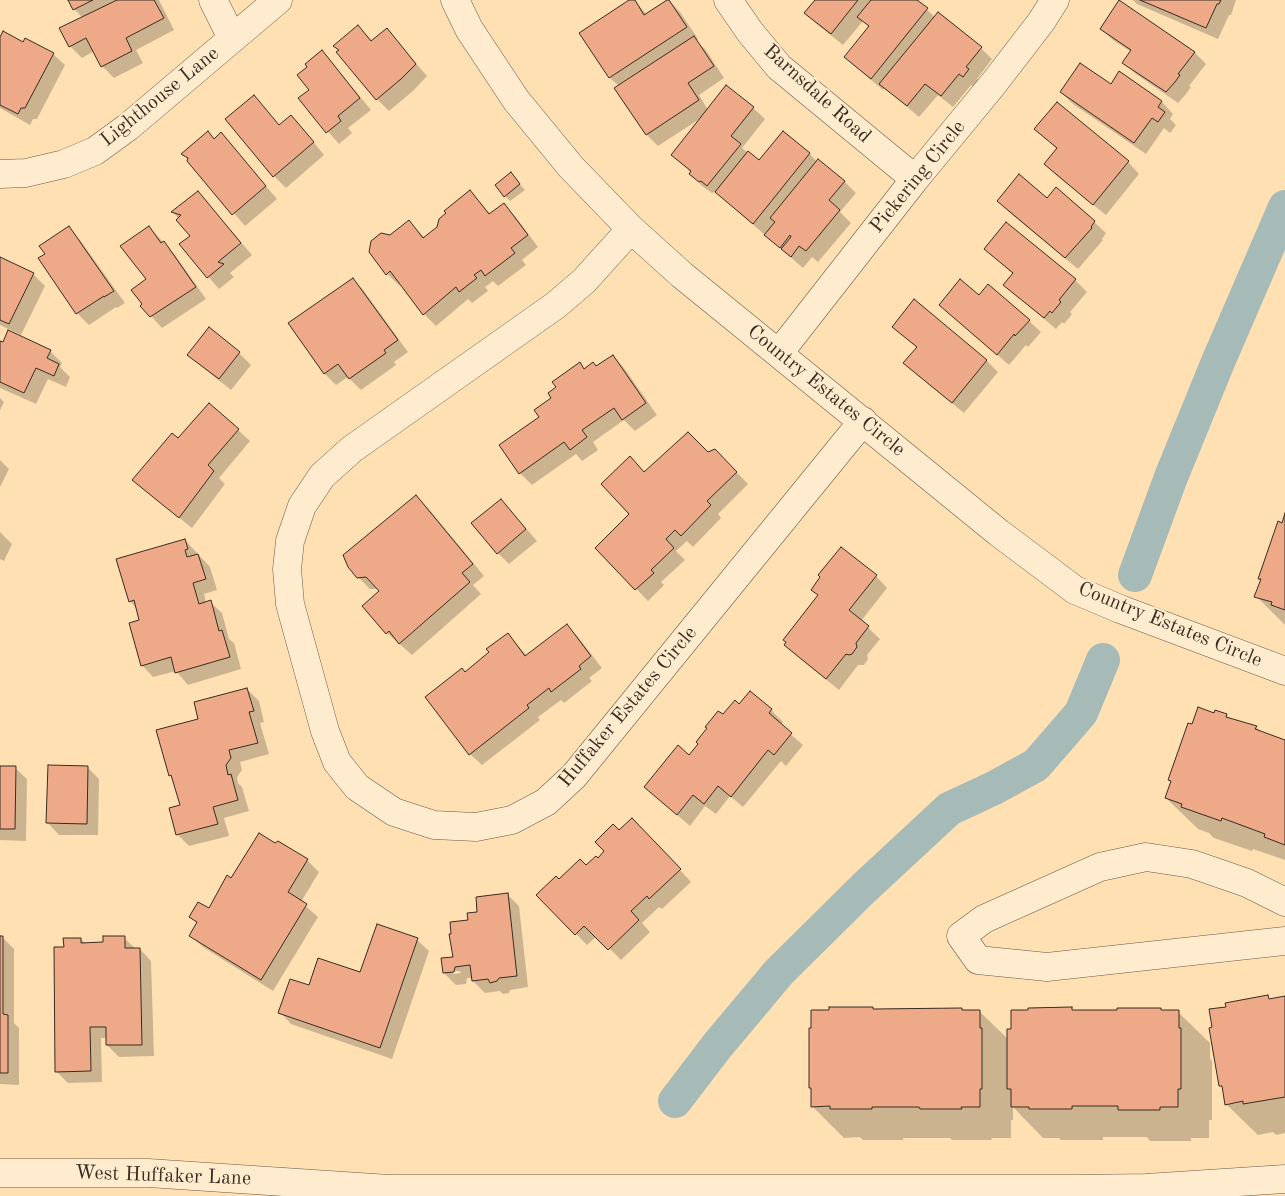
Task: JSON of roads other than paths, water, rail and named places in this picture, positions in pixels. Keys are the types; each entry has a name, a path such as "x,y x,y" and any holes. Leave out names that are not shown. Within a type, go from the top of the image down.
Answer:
{"street":[{"path":"213,0 232,38"},
{"name":"Lighthouse Lane","path":"0,174 26,173 64,164 95,151 128,127 278,0"},
{"name":"Country Estates Circle","path":"455,0 469,29 516,100 572,167 631,229 682,275 779,352 1005,538 1075,590 1120,610 1285,670"},
{"name":"Barnsdale Road","path":"728,0 750,32 779,66 915,179"},
{"name":"Pickering Circle","path":"779,352 915,179 994,83 1056,0"},
{"name":"Huffaker Estates Circle","path":"631,229 584,281 556,305 352,449 322,476 302,506 290,541 287,569 290,604 325,731 337,762 357,787 394,812 434,825 476,827 503,822 512,820 546,802 574,776 863,421"},
{"path":"1285,902 1247,882 1192,864 1146,857 1100,868 984,919 961,936 978,960 1047,967 1285,942"},
{"name":"West Huffaker Lane","path":"0,1173 148,1173 389,1189 607,1192 1080,1193 1285,1179"}],"waterway":[{"path":"1135,575 1171,477 1285,207"},
{"path":"675,1101 717,1046 779,972 864,888 949,809 994,788 1036,765 1081,713 1103,660"}]}
